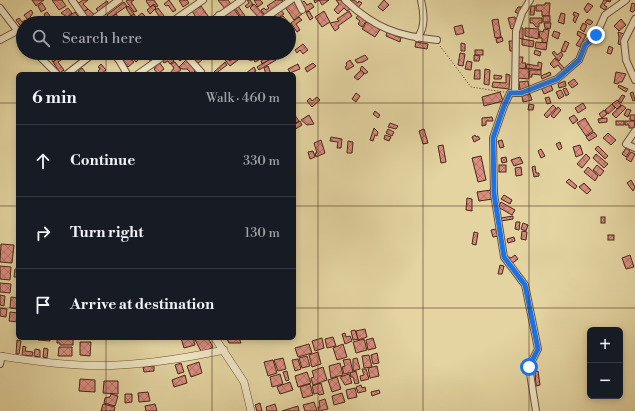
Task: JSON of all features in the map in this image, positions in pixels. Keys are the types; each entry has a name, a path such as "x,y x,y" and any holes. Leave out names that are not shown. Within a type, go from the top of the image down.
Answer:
{"street":[{"path":"72,0 83,16"},
{"path":"97,16 119,0"},
{"path":"180,16 204,0"},
{"path":"219,15 242,0"},
{"path":"268,16 291,0"},
{"path":"296,0 302,10"},
{"path":"345,0 356,10 387,31 416,38 437,40"},
{"path":"416,38 423,31 423,10 421,0"},
{"path":"530,0 522,13 516,32 513,93 504,106 493,138 494,194 504,257 525,285 538,349 529,367 536,411"},
{"path":"513,93 521,93 557,79 579,60 585,45 596,35 605,15 626,0"},
{"path":"0,8 16,30"},
{"path":"635,19 624,41 626,60 635,80"},
{"path":"0,40 16,32"},
{"path":"44,60 55,72"},
{"path":"70,72 85,60"},
{"path":"118,60 126,72"},
{"path":"141,72 158,60"},
{"path":"190,60 201,72"},
{"path":"635,131 626,144 635,148"},
{"path":"216,340 244,382 251,411"},
{"path":"0,364 1,356 80,365 107,365 154,362 224,350"}],"path":[{"path":"437,40 471,87 513,93"}],"building":[{"path":"32,0 44,0 36,6"},
{"path":"52,0 62,0 66,6 59,10"},
{"path":"83,0 88,0 83,4 88,9 83,12 77,4"},
{"path":"134,0 131,2 137,11 134,12 126,1"},
{"path":"154,0 158,6 156,7 154,4 150,7 146,1"},
{"path":"169,0 176,10 173,12 168,5 166,6 164,4"},
{"path":"179,0 187,0 189,3 183,7"},
{"path":"218,0 228,0 231,4 225,9"},
{"path":"247,0 250,0 253,4 247,8 245,6 249,3"},
{"path":"254,0 260,0 263,3 258,7"},
{"path":"276,0 282,0 284,3 265,16 261,10 264,8 266,10 269,8 267,6"},
{"path":"319,0 329,0 322,5"},
{"path":"336,0 342,0 351,8 347,11 344,8 338,14 334,10 339,4"},
{"path":"347,0 354,0 358,3 359,1 362,3 357,9"},
{"path":"384,0 389,5 383,11 378,7"},
{"path":"604,0 611,0 610,2 607,1 604,5 607,7 605,10 600,7"},
{"path":"107,1 109,4 99,12 96,9"},
{"path":"294,1 302,14 296,18 296,16 291,16 285,7"},
{"path":"304,1 307,5 311,3 314,7 306,12 300,4"},
{"path":"124,2 127,6 113,16 107,15"},
{"path":"42,3 46,9 41,12 38,6"},
{"path":"545,3 550,3 549,16 542,16 542,11 536,11 536,5 545,5"},
{"path":"588,3 593,6 587,13 584,9"},
{"path":"632,3 635,4 635,10 633,12 630,11"},
{"path":"254,4 265,16 257,16 250,8"},
{"path":"153,5 156,8 150,14 147,10"},
{"path":"128,6 134,14 131,16 126,8"},
{"path":"201,6 208,16 195,16 192,11"},
{"path":"238,6 245,16 240,16 235,8"},
{"path":"531,6 535,6 534,15 530,15"},
{"path":"518,7 523,7 519,14 515,12"},
{"path":"68,8 72,13 66,16 61,13"},
{"path":"158,8 164,16 159,16 155,10"},
{"path":"88,9 96,16 85,16 83,13"},
{"path":"234,9 239,16 225,16"},
{"path":"280,9 284,14 281,16 275,16 273,14"},
{"path":"31,10 33,13 31,16 24,15"},
{"path":"309,11 313,18 310,20 306,13"},
{"path":"324,11 330,22 322,27 315,17"},
{"path":"349,11 352,16 338,26 339,28 335,31 330,23 339,21 337,19"},
{"path":"47,12 50,16 45,16 44,14"},
{"path":"75,12 78,16 69,16"},
{"path":"574,12 579,14 575,23 573,20 575,16 573,15"},
{"path":"142,13 145,16 138,16"},
{"path":"561,13 565,14 564,24 558,22"},
{"path":"359,14 367,20 362,27 358,24 360,21 356,18"},
{"path":"543,16 550,16 550,22 543,22"},
{"path":"299,17 302,20 296,24 296,19"},
{"path":"515,17 516,28 511,29 508,18"},
{"path":"530,18 542,18 542,23 539,23 539,27 536,27 533,23 530,23"},
{"path":"498,19 501,37 495,38 492,20"},
{"path":"588,19 593,22 590,25 585,22"},
{"path":"621,19 626,25 619,31 614,26"},
{"path":"368,20 381,28 375,37 362,29"},
{"path":"544,23 551,23 550,29 545,28"},
{"path":"583,23 587,25 584,32 580,29"},
{"path":"296,24 300,30 297,32 296,30"},
{"path":"462,25 464,33 456,35 454,27"},
{"path":"519,28 523,28 523,39 518,38"},
{"path":"525,28 539,29 538,39 525,36"},
{"path":"544,29 549,30 547,43 542,42 542,38 539,38 540,31 543,32"},
{"path":"554,31 560,33 558,39 552,36"},
{"path":"578,31 586,35 580,47 576,45 581,37 577,35"},
{"path":"387,32 401,38 400,42 386,36"},
{"path":"618,32 624,34 621,45 618,44"},
{"path":"502,37 503,41 497,43 496,39"},
{"path":"522,39 534,41 533,47 522,45"},
{"path":"509,41 513,41 513,51 510,51"},
{"path":"565,41 569,43 565,52 561,51"},
{"path":"416,42 428,44 427,49 415,47"},
{"path":"536,42 547,43 546,50 535,48"},
{"path":"461,43 465,44 465,51 461,51"},
{"path":"303,44 308,50 303,54 300,50 297,53 296,49"},
{"path":"609,46 613,48 611,54 607,53"},
{"path":"475,50 483,50 483,55 475,55"},
{"path":"535,50 541,52 540,56 534,54"},
{"path":"554,51 557,55 561,52 563,55 559,61 552,53"},
{"path":"460,53 465,54 463,66 458,65"},
{"path":"365,55 368,59 357,63 355,60"},
{"path":"474,55 480,56 479,61 474,61"},
{"path":"518,57 523,57 522,63 526,63 525,69 517,68"},
{"path":"555,58 565,69 562,70 558,65 554,68 550,64"},
{"path":"56,60 61,60 58,62 64,70 59,72 53,62"},
{"path":"123,60 132,60 134,62 128,67"},
{"path":"162,60 174,61 170,64 168,61 164,63"},
{"path":"186,60 196,70 194,72 190,72 187,69 182,69 179,67"},
{"path":"194,60 202,60 197,64"},
{"path":"225,60 238,60 230,66"},
{"path":"263,60 269,60 262,64 261,61"},
{"path":"269,60 276,60 259,70 257,67"},
{"path":"350,60 354,66 347,70 345,67 347,65 346,63"},
{"path":"467,61 472,62 471,70 465,69"},
{"path":"159,62 164,69 160,72 156,72 154,69"},
{"path":"175,62 181,70 178,72 171,72 174,68 171,64"},
{"path":"225,62 227,65 218,72 214,72"},
{"path":"538,62 542,63 541,70 526,68 527,64 538,66"},
{"path":"313,63 316,66 307,72 305,68"},
{"path":"101,64 106,70 104,72 99,72 98,71 100,69 98,67"},
{"path":"298,64 300,69 290,72 288,69"},
{"path":"268,66 270,72 265,72 264,68"},
{"path":"362,66 368,72 365,74 360,69"},
{"path":"254,67 256,71 254,72 248,72"},
{"path":"82,68 85,72 79,72"},
{"path":"517,68 529,69 529,79 517,78"},
{"path":"485,69 490,70 489,85 484,84"},
{"path":"361,70 364,74 358,80 354,77"},
{"path":"475,70 480,70 480,79 474,79"},
{"path":"530,70 541,70 541,75 532,74 532,77 529,77"},
{"path":"550,72 551,75 542,79 541,76"},
{"path":"616,72 626,74 622,82 619,82 618,84 614,83"},
{"path":"506,74 510,75 509,89 492,87 493,82 506,83"},
{"path":"494,75 502,76 501,79 494,79"},
{"path":"574,79 578,84 572,88 568,83"},
{"path":"528,81 529,89 520,90 519,82"},
{"path":"565,81 566,86 559,88 558,84"},
{"path":"550,83 553,90 544,94 541,87"},
{"path":"619,85 628,89 626,92 618,87"},
{"path":"566,88 569,94 566,96 563,89"},
{"path":"561,90 564,96 559,99 556,92"},
{"path":"500,92 503,101 484,106 482,97"},
{"path":"633,92 635,100 633,101 630,93"},
{"path":"356,93 360,96 356,102 352,99"},
{"path":"530,94 532,100 523,102 522,96"},
{"path":"622,95 625,96 621,103 618,101"},
{"path":"317,97 320,100 312,107 307,101 310,98 312,101"},
{"path":"549,97 551,103 547,104 545,98"},
{"path":"617,100 621,105 617,109 612,104"},
{"path":"583,103 586,108 578,113 575,108"},
{"path":"529,104 534,105 533,110 528,110"},
{"path":"612,104 615,108 608,114 605,110"},
{"path":"553,105 556,108 547,118 544,115"},
{"path":"622,105 626,108 616,118 612,114"},
{"path":"558,107 561,110 554,118 551,116"},
{"path":"627,109 631,110 628,117 624,115"},
{"path":"604,110 607,114 602,118 599,114"},
{"path":"375,111 380,115 378,118 373,114"},
{"path":"309,115 314,124 307,125 301,120"},
{"path":"574,115 578,120 573,124 569,118"},
{"path":"630,115 635,115 635,121 630,120"},
{"path":"492,117 493,121 486,121 486,125 482,126 482,118"},
{"path":"585,118 593,131 586,136 577,123"},
{"path":"607,118 607,122 599,123 598,119"},
{"path":"300,121 302,125 296,129 296,124"},
{"path":"616,121 624,121 624,125 616,125"},
{"path":"625,121 635,121 634,128 629,128 629,125 625,125"},
{"path":"390,123 398,126 396,129 388,127"},
{"path":"374,128 378,132 373,141 370,140"},
{"path":"388,129 394,132 392,136 386,133"},
{"path":"424,129 428,143 423,144 419,131"},
{"path":"594,132 597,136 589,141 586,137"},
{"path":"608,133 616,140 611,145 603,138"},
{"path":"385,135 391,137 389,141 384,139"},
{"path":"475,135 480,139 474,142 472,137"},
{"path":"331,137 342,139 341,148 337,148 338,142 330,141"},
{"path":"321,140 325,153 316,157 315,153 317,153 314,143"},
{"path":"502,140 504,147 500,148 498,141"},
{"path":"348,141 353,142 352,153 347,153"},
{"path":"560,142 562,148 559,150 556,144"},
{"path":"443,145 446,162 441,163 438,146"},
{"path":"580,145 583,154 576,157 573,147"},
{"path":"598,146 608,156 605,159 595,149"},
{"path":"626,148 630,151 626,157 622,154"},
{"path":"541,149 545,156 541,158 538,151"},
{"path":"313,151 315,157 310,159 308,152"},
{"path":"631,152 635,154 631,162 626,159"},
{"path":"586,154 590,158 582,168 577,164"},
{"path":"596,154 608,164 604,168 593,158"},
{"path":"481,156 486,180 478,182 472,158"},
{"path":"506,157 507,162 502,163 501,158"},
{"path":"520,157 523,163 514,166 511,160"},
{"path":"499,165 506,165 506,172 499,172"},
{"path":"597,165 604,171 600,176 593,170"},
{"path":"535,166 536,173 539,173 539,176 534,177 532,167"},
{"path":"521,167 522,175 516,176 515,168"},
{"path":"588,167 598,176 595,181 584,172"},
{"path":"569,179 577,186 575,189 566,182"},
{"path":"631,180 635,187 633,191 627,183"},
{"path":"584,183 591,190 587,194 579,187"},
{"path":"491,190 493,199 479,201 477,192"},
{"path":"504,195 512,200 510,204 501,199"},
{"path":"467,198 472,199 472,211 466,210"},
{"path":"501,202 515,210 512,215 498,207"},
{"path":"513,216 513,219 501,221 501,218"},
{"path":"601,217 605,217 605,223 601,223"},
{"path":"516,222 520,222 519,230 515,229"},
{"path":"523,223 528,225 526,231 521,229"},
{"path":"496,229 498,236 493,237 491,230"},
{"path":"522,231 527,232 526,240 521,239"},
{"path":"474,232 478,233 476,245 472,244"},
{"path":"608,235 614,235 614,240 608,240"},
{"path":"514,237 515,241 508,243 507,239"},
{"path":"1,244 14,245 12,263 0,262"},
{"path":"515,255 518,259 511,264 507,258 511,258"},
{"path":"630,255 634,267 626,269 622,258"},
{"path":"500,265 504,266 502,274 498,274"},
{"path":"0,266 11,267 10,280 0,279"},
{"path":"15,269 16,269 16,277 14,277"},
{"path":"0,283 11,284 10,293 0,292"},
{"path":"0,295 5,296 4,306 0,305"},
{"path":"11,297 16,298 16,309 10,308"},
{"path":"0,308 7,309 6,317 0,316"},
{"path":"10,312 16,313 16,322 9,321"},
{"path":"365,329 367,337 358,340 356,331"},
{"path":"355,330 358,339 353,340 351,331"},
{"path":"345,333 346,337 350,336 352,341 345,344 342,334"},
{"path":"333,337 336,346 327,348 325,339"},
{"path":"322,338 324,348 315,351 312,341"},
{"path":"373,338 376,348 368,350 366,340"},
{"path":"364,339 367,350 356,353 353,342"},
{"path":"17,340 21,341 19,354 16,354"},
{"path":"57,340 73,340 73,345 60,345 60,343 57,343"},
{"path":"182,340 194,340 195,345 184,348"},
{"path":"195,340 209,340 213,347 202,353"},
{"path":"228,340 240,340 241,343 229,343"},
{"path":"80,342 91,342 90,356 80,355"},
{"path":"309,344 312,353 298,357 295,348"},
{"path":"343,344 347,357 337,360 333,348"},
{"path":"23,346 26,347 25,351 33,352 32,356 22,355"},
{"path":"59,347 72,347 72,356 58,356"},
{"path":"44,348 48,349 47,358 43,357"},
{"path":"35,349 40,350 40,357 34,356"},
{"path":"318,352 321,364 312,367 309,355"},
{"path":"377,353 379,363 373,364 371,355"},
{"path":"369,355 372,367 364,368 362,356"},
{"path":"307,356 310,366 302,368 299,358"},
{"path":"283,358 286,369 278,371 274,360"},
{"path":"357,358 360,369 353,371 353,359"},
{"path":"298,359 301,369 295,371 292,360"},
{"path":"350,359 353,372 344,374 342,367 345,366 343,360"},
{"path":"273,360 277,373 268,376 264,362"},
{"path":"199,362 202,373 191,377 187,366"},
{"path":"181,363 184,372 178,374 175,365"},
{"path":"340,363 343,375 331,378 329,366"},
{"path":"154,366 154,371 144,372 143,367"},
{"path":"377,366 379,376 370,378 368,368"},
{"path":"323,367 327,380 313,385 311,378 314,377 312,371"},
{"path":"362,369 366,369 369,379 361,381 360,376 364,375"},
{"path":"287,371 289,380 286,381 283,372"},
{"path":"356,371 359,383 355,384 350,373"},
{"path":"538,371 540,385 536,386 535,372"},
{"path":"307,372 311,383 298,387 295,376"},
{"path":"280,374 283,384 272,387 270,377"},
{"path":"349,374 352,383 345,385 340,377"},
{"path":"185,375 187,383 174,387 172,380"},
{"path":"337,377 341,389 332,392 328,380"},
{"path":"80,379 95,380 95,392 79,391"},
{"path":"104,381 118,381 118,394 103,393"},
{"path":"290,382 293,390 280,394 277,387"},
{"path":"321,383 324,394 314,394 312,386"},
{"path":"310,384 313,395 303,398 300,387"},
{"path":"361,385 362,388 365,387 366,391 358,393 356,387"},
{"path":"355,388 357,397 348,399 346,390"},
{"path":"379,390 380,393 372,396 371,392"},
{"path":"148,392 150,401 139,402 138,393"},
{"path":"342,393 345,402 334,405 332,396"},
{"path":"111,394 118,396 115,406 104,403 105,398 110,397"},
{"path":"125,394 132,394 132,402 125,403"},
{"path":"325,399 328,409 319,411 319,401"},
{"path":"314,402 317,411 305,411 303,405"},
{"path":"260,403 262,411 257,411 255,405"},
{"path":"103,404 115,407 114,411 101,411"},
{"path":"155,404 157,411 146,411 145,406"},
{"path":"275,404 277,411 267,411 266,407"},
{"path":"298,406 299,411 282,411"}],"route":[{"path":"529,367 538,349 525,285 504,257 494,194 493,138 510,93 521,93 557,79 579,60 585,45 596,35"}]}
